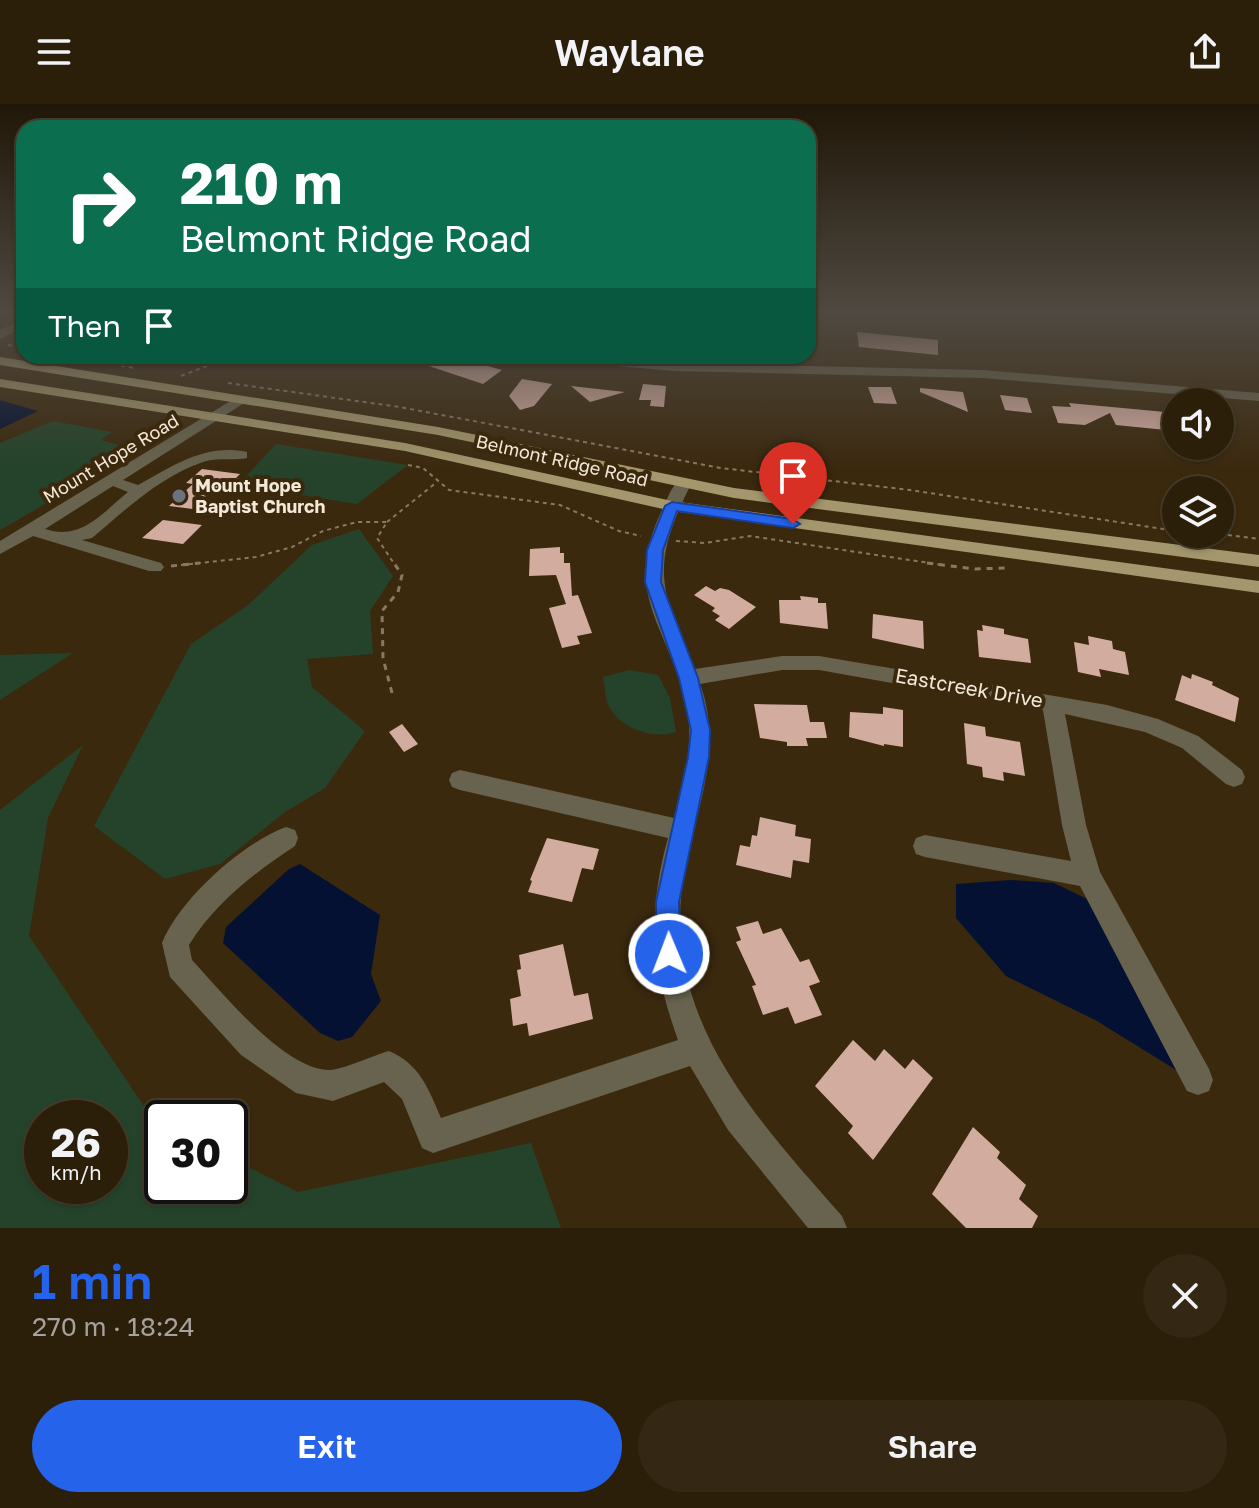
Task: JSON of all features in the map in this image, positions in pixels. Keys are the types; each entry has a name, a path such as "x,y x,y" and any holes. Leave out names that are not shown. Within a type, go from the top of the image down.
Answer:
{"main road":[{"name":"Belmont Ridge Road","path":"28,365 438,431 677,495 807,503 1259,561"},
{"name":"Belmont Ridge Road","path":"0,383 1259,587"}],"street":[{"path":"621,365 691,370 853,369 984,374 1259,397"},
{"name":"Mount Hope Road","path":"0,549 242,400"},
{"path":"61,540 86,534 139,491 184,462 214,452 242,455"},
{"path":"112,481 139,491"},
{"path":"677,495 653,563 653,582 689,678 700,730 698,757 667,902 669,954 676,1001 695,1049 714,1085 745,1129 830,1228"},
{"path":"32,530 155,567"},
{"name":"Eastcreek Drive","path":"689,678 782,663 819,663 1052,703 1150,725 1190,742 1234,777"},
{"path":"1052,703 1074,825 1088,876 1198,1080"},
{"path":"460,780 681,830"},
{"path":"286,838 256,857 187,921 175,943 180,967 251,1045 307,1082 333,1086 365,1072 389,1066 413,1088 433,1137 695,1049"},
{"path":"925,846 1088,876"}],"path":[{"path":"123,365 142,369"},
{"path":"181,376 208,365"},
{"path":"169,374 193,378"},
{"path":"216,381 400,407 721,468 910,490 1162,529"},
{"path":"408,465 423,468 449,490 560,505 619,531 659,539 705,543 750,536 975,569 1014,567"},
{"path":"392,693 383,658 382,611 398,592 402,575 377,538 387,522 437,481"},
{"path":"155,567 256,557 292,547 323,531 357,522 387,522"},
{"path":"1234,536 1259,539"}],"green space":[{"path":"53,421 112,432 101,440 138,451 0,530 0,443"},
{"path":"276,444 408,465 357,504 238,485"},
{"path":"359,529 393,576 370,611 373,654 307,659 312,687 365,731 325,788 285,812 220,864 165,879 94,826 191,644 247,606 312,545"},
{"path":"73,653 0,700 0,655"},
{"path":"629,670 658,675 670,698 676,732 656,734 636,730 612,711 607,702 603,677"},
{"path":"83,745 48,818 29,936 144,1106 144,1204 248,1204 248,1167 298,1192 531,1143 561,1228 0,1228 0,810"}],"water":[{"path":"0,400 38,411 0,429"},
{"path":"300,864 380,915 371,974 381,1001 352,1037 338,1041 320,1033 223,943 226,927 289,869"},
{"path":"1011,880 1054,883 1087,899 1181,1073 1097,1021 1006,976 956,918 956,884"}],"building":[{"path":"427,365 485,365 502,370 483,384"},
{"path":"522,379 552,384 534,406 520,410 509,396"},
{"path":"643,384 666,386 664,407 650,406 651,400 639,400"},
{"path":"571,386 625,392 590,402"},
{"path":"868,387 891,387 897,404 874,403"},
{"path":"920,388 963,392 968,412 920,392"},
{"path":"1000,395 1027,398 1032,413 1005,410"},
{"path":"1069,403 1162,412 1162,430 1116,425 1110,413 1085,425 1058,423 1052,406 1071,407"},
{"path":"202,469 240,474 236,478 241,479 225,495 209,493 193,509 169,506 193,484 186,483"},
{"path":"163,520 202,525 183,544 142,538"},
{"path":"560,547 560,553 564,553 564,563 570,563 572,596 578,595 592,633 577,636 580,644 562,648 549,608 566,604 556,575 529,576 530,549"},
{"path":"706,586 715,591 720,588 729,590 756,607 729,629 715,620 720,616 712,611 715,608 694,595"},
{"path":"800,596 818,598 818,603 826,603 828,629 780,623 779,600 801,600"},
{"path":"873,614 923,621 924,649 872,638"},
{"path":"982,625 1004,629 1004,634 1028,639 1031,663 979,657 977,630 983,631"},
{"path":"1088,636 1112,641 1113,649 1125,652 1129,675 1099,669 1101,677 1078,672 1074,642 1089,645"},
{"path":"1192,674 1213,682 1212,685 1239,698 1235,722 1175,700 1182,675 1191,679"},
{"path":"754,704 807,705 810,722 824,722 827,738 806,738 808,746 787,746 787,742 760,738"},
{"path":"883,707 903,710 903,747 884,746 849,737 850,712 883,714"},
{"path":"964,723 985,727 986,736 1020,742 1025,776 1003,772 1004,781 983,777 982,767 967,764"},
{"path":"402,724 418,744 404,752 389,732"},
{"path":"760,817 796,825 795,836 811,839 809,863 793,860 791,878 736,865 740,845 750,847 752,835 757,836"},
{"path":"547,838 599,849 593,870 582,868 572,902 528,892"},
{"path":"758,921 763,934 781,928 800,962 809,959 820,982 809,986 822,1015 795,1024 788,1007 763,1015 752,986 756,985 736,942 741,940 736,927"},
{"path":"563,944 574,996 588,993 593,1019 529,1036 527,1023 513,1026 510,999 521,996 517,970 521,969 519,955"},
{"path":"853,1040 875,1061 884,1049 905,1069 913,1059 933,1078 873,1160 848,1133 853,1126 815,1086"},
{"path":"973,1127 1000,1152 997,1158 1026,1185 1019,1199 1038,1216 1032,1228 966,1228 932,1194"}],"place":[{"name":"Mount Hope Baptist Church","path":"179,496"}],"route":[{"path":"669,954 667,902 698,757 700,730 689,678 653,582 655,550 672,506 793,524"}]}
